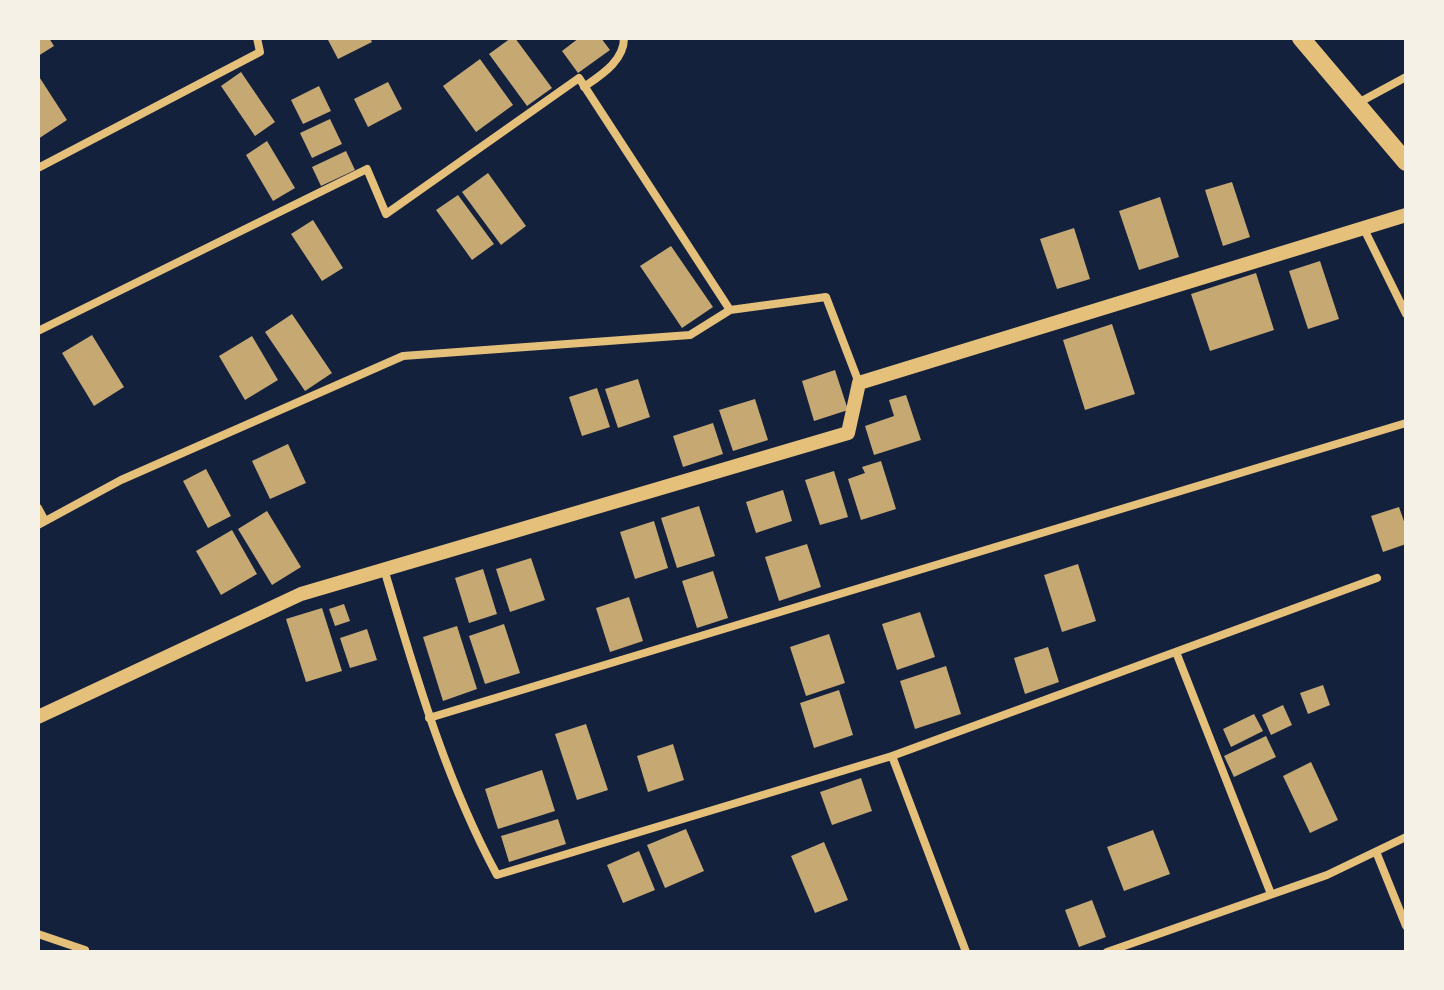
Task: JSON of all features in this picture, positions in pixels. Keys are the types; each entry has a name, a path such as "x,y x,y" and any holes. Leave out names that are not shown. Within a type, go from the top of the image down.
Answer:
{"main road":[{"path":"1301,38 1406,162"}],"street":[{"path":"38,168 260,52 257,38"},
{"path":"584,87 609,70 624,47 624,38"},
{"path":"1358,103 1406,77"},
{"path":"38,331 367,169 386,214 579,78 730,310"},
{"path":"859,383 1406,215"},
{"path":"1364,229 1406,314"},
{"path":"38,508 42,523 121,480 403,356 690,335 730,310 826,297 859,383 848,433 301,594 38,717"},
{"path":"429,718 1406,423"},
{"path":"384,569 429,718 480,844 497,875 892,756 1377,578"},
{"path":"1176,652 1271,894"},
{"path":"892,756 966,952"},
{"path":"1107,952 1377,854 1406,837"},
{"path":"1377,854 1406,926"},
{"path":"38,934 85,950"}],"building":[{"path":"38,38 49,38 54,46 38,56"},
{"path":"327,38 370,38 372,42 338,59"},
{"path":"515,38 552,88 527,106 489,54"},
{"path":"579,38 601,38 610,50 578,73 562,51"},
{"path":"480,59 513,105 476,132 443,86"},
{"path":"241,72 275,122 255,136 221,86"},
{"path":"38,75 67,120 38,139"},
{"path":"388,82 402,109 368,127 354,99"},
{"path":"319,86 331,111 303,124 291,100"},
{"path":"330,119 342,144 312,158 300,133"},
{"path":"267,141 295,188 273,201 246,155"},
{"path":"346,151 355,170 321,186 312,167"},
{"path":"488,173 526,226 501,245 462,192"},
{"path":"1232,182 1250,237 1223,246 1205,190"},
{"path":"458,195 494,244 472,260 436,210"},
{"path":"1160,197 1179,257 1139,270 1119,211"},
{"path":"313,220 343,268 322,281 291,234"},
{"path":"1074,228 1090,279 1057,289 1040,239"},
{"path":"671,246 713,307 682,328 640,266"},
{"path":"1320,261 1339,319 1308,329 1289,271"},
{"path":"1256,273 1274,330 1210,351 1191,294"},
{"path":"292,314 332,373 305,391 265,332"},
{"path":"1112,324 1135,394 1085,410 1063,340"},
{"path":"92,335 124,387 94,406 62,353"},
{"path":"252,336 278,380 245,400 219,356"},
{"path":"835,370 848,410 814,421 802,381"},
{"path":"638,379 650,417 618,428 605,389"},
{"path":"597,388 610,427 582,436 569,397"},
{"path":"906,395 921,440 874,455 865,426 894,416 889,400"},
{"path":"755,399 768,440 733,451 719,410"},
{"path":"713,423 723,454 683,467 673,436"},
{"path":"288,444 306,483 270,499 252,461"},
{"path":"881,461 896,509 861,520 848,479 865,473 862,467"},
{"path":"206,469 231,516 208,528 183,481"},
{"path":"834,471 848,517 820,525 805,480"},
{"path":"783,490 792,521 756,533 746,502"},
{"path":"699,506 715,556 677,568 661,518"},
{"path":"1399,507 1406,527 1406,544 1383,552 1371,516"},
{"path":"267,511 301,567 272,585 238,529"},
{"path":"654,521 668,568 635,579 620,532"},
{"path":"232,530 257,574 221,595 196,551"},
{"path":"807,544 821,587 779,601 765,557"},
{"path":"531,558 545,600 510,612 496,569"},
{"path":"1078,564 1096,621 1062,632 1044,575"},
{"path":"483,569 497,614 469,623 455,578"},
{"path":"713,571 728,618 697,628 682,581"},
{"path":"629,597 643,641 610,652 596,608"},
{"path":"344,604 350,621 335,626 329,609"},
{"path":"322,608 342,671 306,682 286,619"},
{"path":"920,612 935,657 897,670 882,624"},
{"path":"504,624 520,673 485,684 469,636"},
{"path":"457,626 477,689 443,701 423,637"},
{"path":"367,629 377,660 350,668 340,638"},
{"path":"829,634 845,683 806,696 790,647"},
{"path":"1048,647 1059,682 1025,694 1014,658"},
{"path":"946,666 961,714 915,729 900,681"},
{"path":"1323,685 1330,705 1308,714 1300,693"},
{"path":"839,690 853,735 814,748 800,703"},
{"path":"1283,705 1292,725 1271,735 1262,715"},
{"path":"1254,714 1263,731 1231,747 1223,729"},
{"path":"586,724 608,790 577,800 555,734"},
{"path":"1266,736 1276,757 1234,777 1224,756"},
{"path":"673,744 684,780 648,792 637,756"},
{"path":"1311,762 1338,820 1310,833 1283,776"},
{"path":"542,770 555,811 498,829 485,789"},
{"path":"861,778 872,811 832,825 820,792"},
{"path":"558,819 566,844 509,862 501,836"},
{"path":"686,829 704,871 665,888 647,845"},
{"path":"1153,830 1170,874 1124,891 1107,847"},
{"path":"824,842 848,900 815,913 791,856"},
{"path":"639,851 655,890 623,903 607,865"},
{"path":"1092,900 1106,937 1079,947 1065,910"}]}
